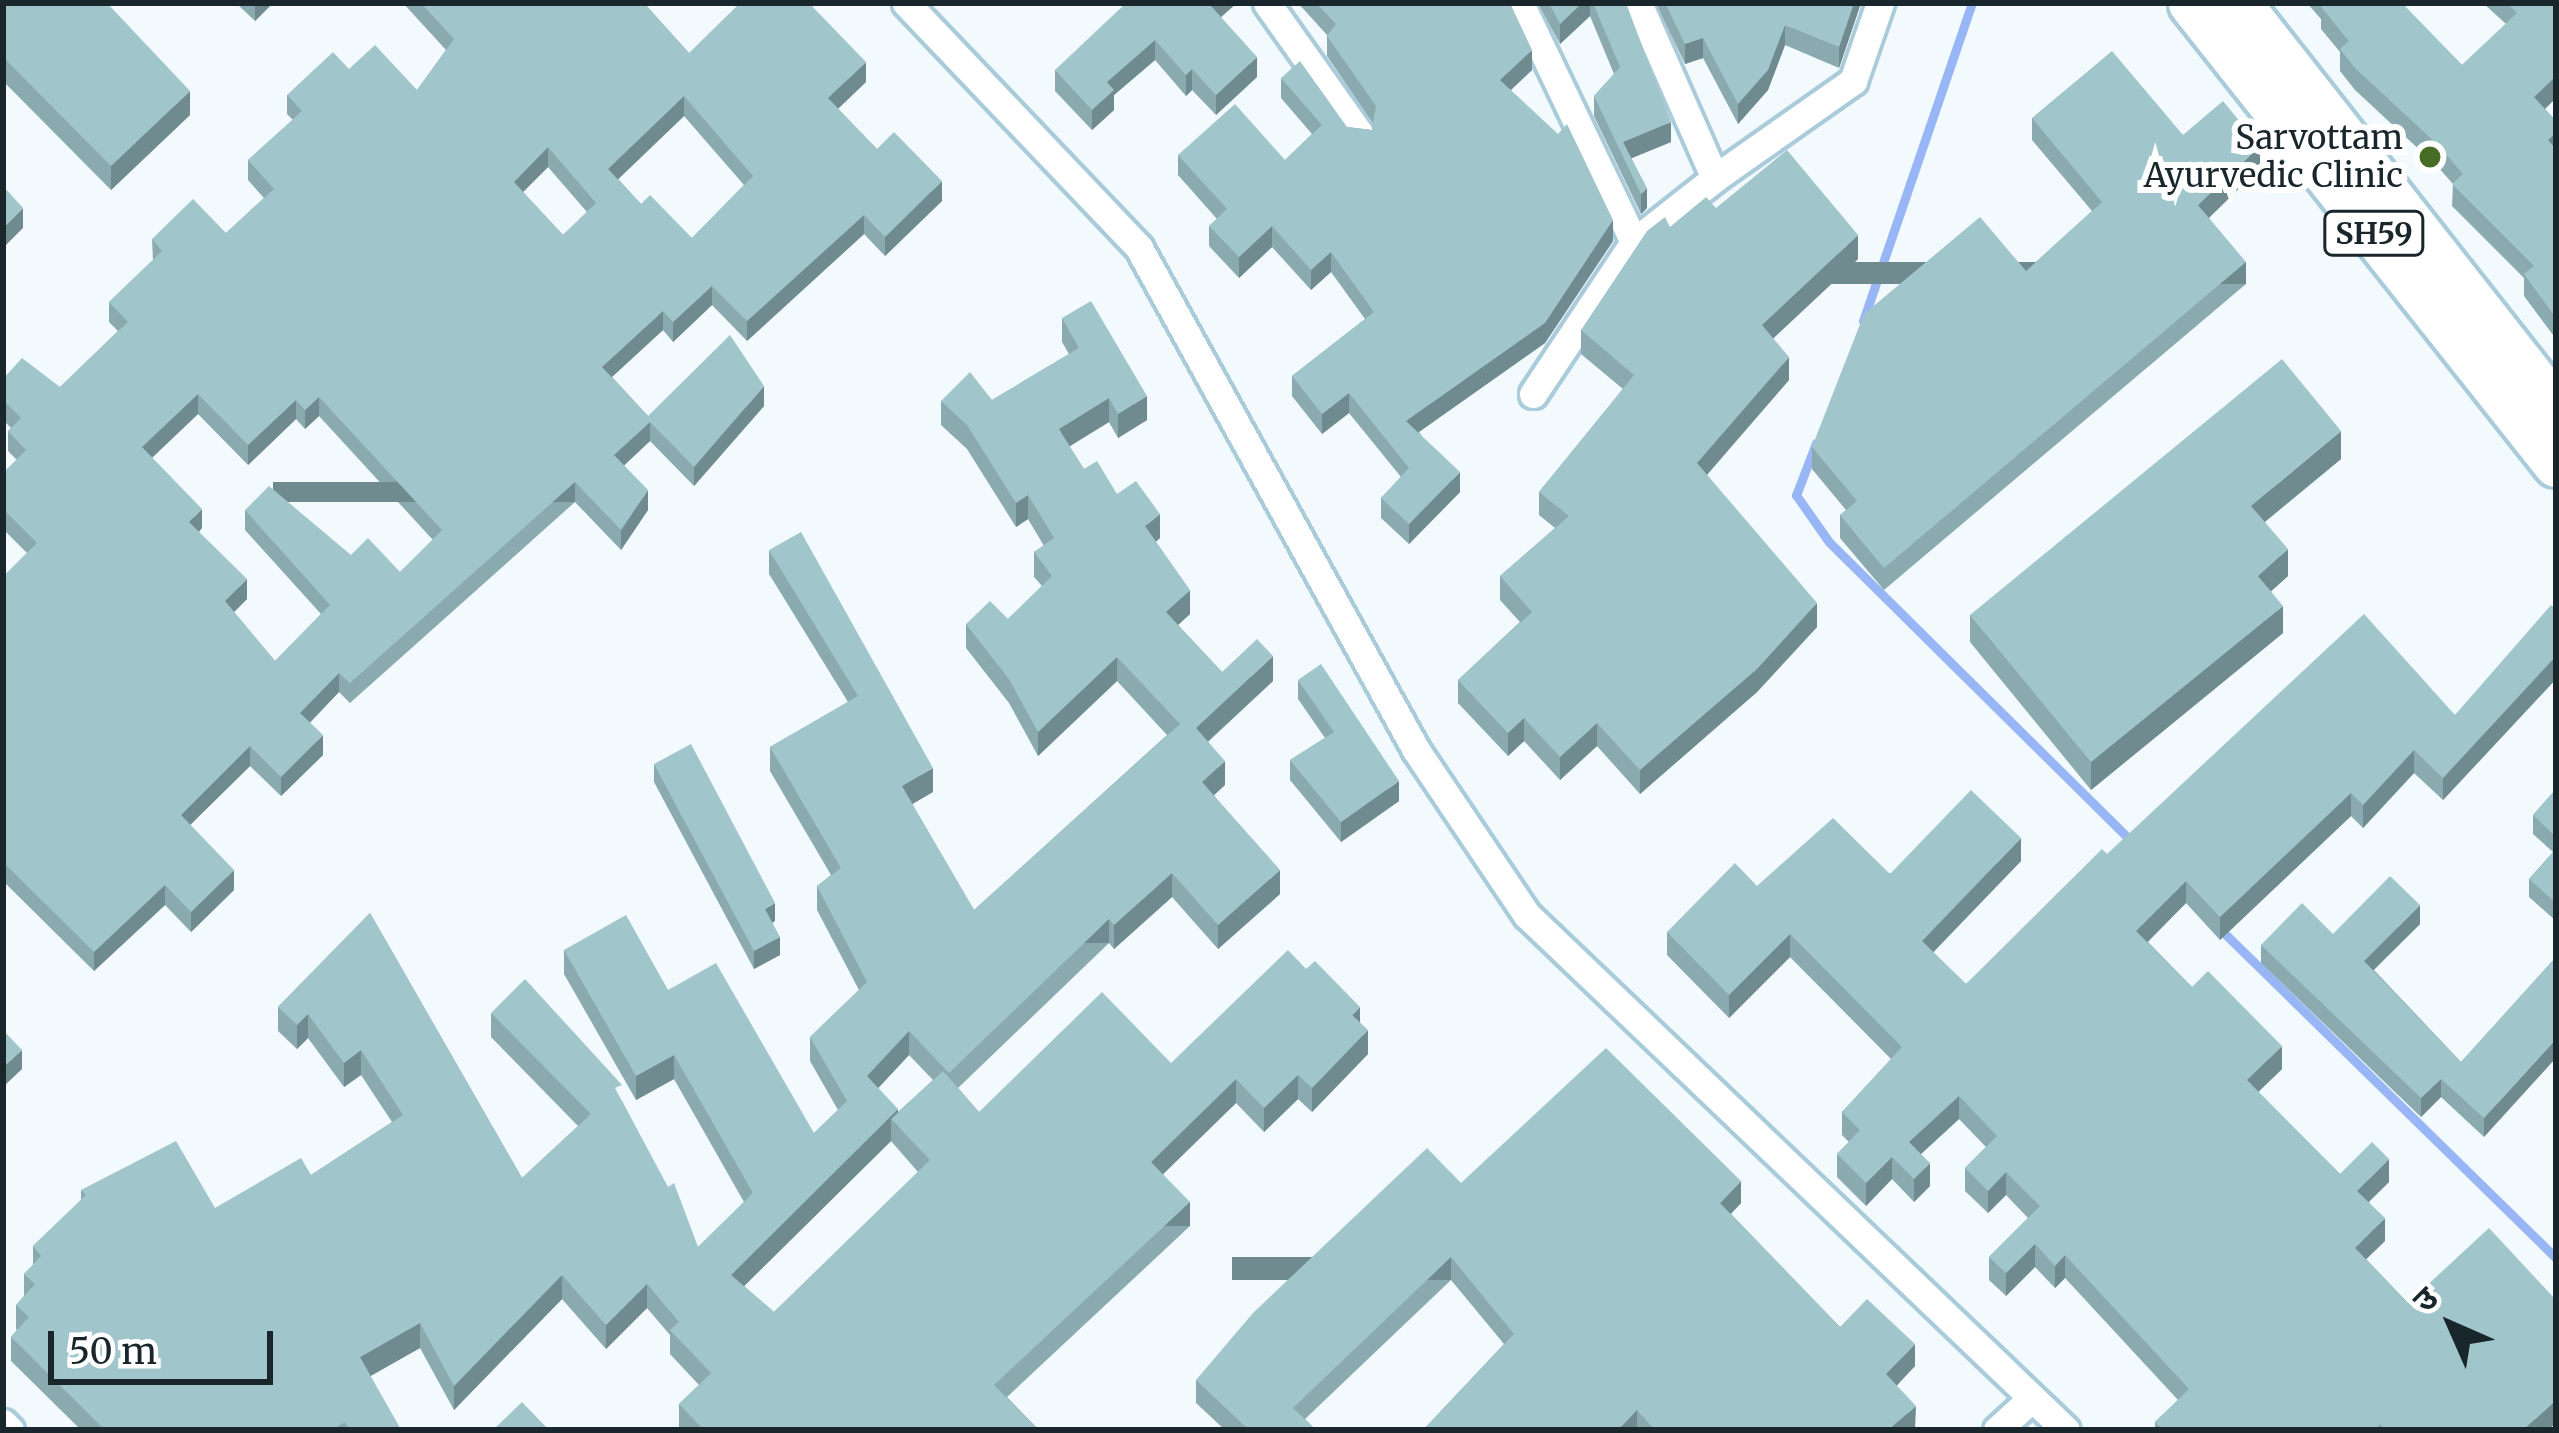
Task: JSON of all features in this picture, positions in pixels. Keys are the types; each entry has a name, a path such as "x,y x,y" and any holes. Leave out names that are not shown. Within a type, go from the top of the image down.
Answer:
{"main road":[{"name":"SH59","path":"2191,3 2556,464"},
{"name":"SH59","path":"2238,3 2556,409"}],"street":[{"path":"907,3 1139,248 1416,750 1527,915 1581,972 2066,1430"},
{"path":"1267,3 1361,136"},
{"path":"1520,3 1634,242"},
{"path":"1638,3 1715,178"},
{"path":"1533,394 1634,242 1853,81 1880,3"},
{"path":"1997,1430 2032,1398"},
{"path":"3,1424 10,1430"}],"building":[{"path":"3,3 107,3 190,91 111,166 3,57"},
{"path":"421,3 644,3 689,53 740,3 809,3 866,62 828,98 877,149 894,132 942,181 885,237 864,215 747,321 712,286 673,322 663,311 602,367 648,416 730,335 764,386 694,467 650,422 614,455 648,490 621,530 575,482 350,683 339,673 300,713 323,735 281,777 250,746 181,815 234,870 191,912 165,885 94,952 3,862 3,577 37,543 3,509 3,473 26,450 8,431 21,418 3,400 3,379 22,358 60,387 128,322 109,302 162,251 152,239 193,199 226,233 274,189 248,160 302,111 287,95 333,52 349,69 375,45 417,90 454,39","holes":["684,96 753,176 692,238 650,195 641,204 608,169","548,147 596,203 563,235 514,182","198,394 248,445 296,400 305,410 319,397 442,530 400,572 368,538 351,555 269,486 245,510 330,605 275,661 225,601 247,579 189,522 202,509 142,447"]},
{"path":"1126,3 1214,3 1211,6 1257,57 1216,95 1192,69 1186,75 1155,40 1107,82 1114,90 1092,110 1055,70"},
{"path":"1316,3 1510,3 1532,50 1500,80 1558,134 1567,124 1613,220 1545,323 1406,421 1460,472 1409,524 1381,498 1409,468 1349,393 1322,414 1292,376 1374,312 1331,252 1311,270 1272,226 1239,257 1209,226 1227,209 1178,155 1235,104 1285,160 1322,125 1281,78 1300,61 1347,127 1372,130 1376,106 1327,36 1336,24"},
{"path":"1549,3 1582,3 1560,24"},
{"path":"1593,3 1626,3 1671,122 1623,142 1647,188 1641,194 1594,96 1620,67"},
{"path":"1665,3 1854,3 1839,47 1785,25 1768,70 1738,104 1703,38 1685,44"},
{"path":"2325,3 2402,3 2462,65 2517,13 2507,3 2556,3 2556,76 2534,97 2556,121 2556,133 2548,140 2556,149 2556,318 2524,274 2534,266 2452,184 2463,174 2340,49 2349,41 2321,7"},
{"path":"2112,51 2183,135 2223,101 2260,146 2198,205 2246,262 1884,568 1840,515 1857,501 1812,447 1864,314 1980,217 2026,271 2102,202 2032,118"},
{"path":"1787,150 1858,235 1762,325 1789,357 1697,463 1817,603 1757,669 1640,770 1597,723 1560,757 1524,718 1508,733 1458,680 1532,612 1500,576 1569,516 1539,492 1634,375 1581,330 1647,231 1665,217 1670,227 1706,197 1716,208"},
{"path":"3,186 23,208 3,228"},
{"path":"1091,301 1147,396 1118,414 1109,398 1059,429 1084,469 1097,461 1117,494 1136,481 1160,514 1145,526 1190,590 1166,612 1222,672 1257,639 1273,656 1196,728 1225,761 1202,782 1280,870 1218,925 1172,873 1114,925 1109,919 949,1073 909,1031 867,1076 898,1109 731,1275 774,1312 930,1160 891,1119 943,1071 979,1112 1102,992 1171,1063 1288,950 1306,969 1315,961 1360,1007 1352,1015 1368,1030 1312,1088 1298,1075 1264,1108 1236,1079 1151,1162 1190,1202 994,1385 1039,1430 704,1430 679,1404 711,1373 670,1330 679,1322 647,1284 606,1325 562,1275 454,1386 420,1323 360,1357 401,1430 349,1430 345,1422 332,1430 105,1430 11,1337 29,1317 16,1305 35,1284 24,1274 41,1256 33,1246 86,1195 81,1190 176,1141 215,1208 301,1158 311,1175 403,1115 361,1050 344,1063 308,1014 297,1025 278,1007 370,913 522,1178 591,1114 491,1013 525,979 622,1085 615,1088 668,1187 674,1183 698,1247 753,1193 674,1055 636,1076 564,950 626,915 668,990 716,963 814,1133 847,1101 810,1037 867,982 817,886 841,868 770,747 858,696 769,550 801,532 933,768 902,786 974,910 1180,724 1117,657 1038,732 1009,679 966,624 990,601 1008,619 1052,576 1034,552 1054,538 1028,495 1016,503 967,425 941,401 970,372 992,400 1079,348 1062,318"},
{"path":"2282,359 2341,431 2251,506 2288,549 2258,576 2283,606 2091,762 1970,615"},
{"path":"2551,605 2556,609 2556,656 2443,778 2414,750 2363,805 2351,793 2220,917 2186,881 2136,931 2192,987 2208,971 2282,1046 2247,1080 2340,1174 2372,1142 2389,1159 2357,1191 2385,1218 2355,1248 2408,1303 2489,1228 2556,1300 2556,1400 2523,1430 2386,1430 2380,1424 2374,1430 2163,1430 2155,1422 2189,1389 2065,1255 2055,1266 2035,1244 2006,1273 1989,1257 2040,1206 2006,1172 1988,1191 1965,1168 1997,1136 1959,1096 1909,1142 1930,1163 1914,1179 1892,1157 1866,1183 1837,1154 1860,1130 1842,1112 1902,1047 1790,934 1729,995 1667,932 1735,863 1757,886 1833,818 1890,874 1971,790 2021,838 1922,941 1966,984 2102,849 2107,854 2364,614 2455,715"},
{"path":"1321,664 1399,781 1341,822 1290,760 1334,732 1298,680"},
{"path":"691,744 775,903 765,909 780,937 754,951 654,764"},
{"path":"2556,789 2556,837 2533,815"},
{"path":"2556,849 2556,903 2529,879"},
{"path":"2390,876 2420,905 2364,961 2461,1062 2556,957 2556,1039 2484,1118 2441,1079 2421,1098 2261,945 2302,903 2333,934"},
{"path":"3,1030 22,1050 3,1067"},
{"path":"1606,1048 1741,1181 1720,1203 1840,1327 1867,1299 1915,1344 1886,1374 1916,1406 1888,1430 1655,1430 1637,1410 1618,1430 1423,1430 1514,1334 1451,1257 1293,1408 1316,1430 1249,1430 1196,1380 1253,1313 1427,1148 1461,1183"},
{"path":"522,1402 549,1430 493,1430"}],"waterway":[{"path":"1863,321 1972,3"},
{"path":"1816,443 1796,495 1829,542 2133,843"},
{"path":"2218,927 2556,1258"}],"place":[{"name":"Sarvottam Ayurvedic Clinic","path":"2430,157"}]}
